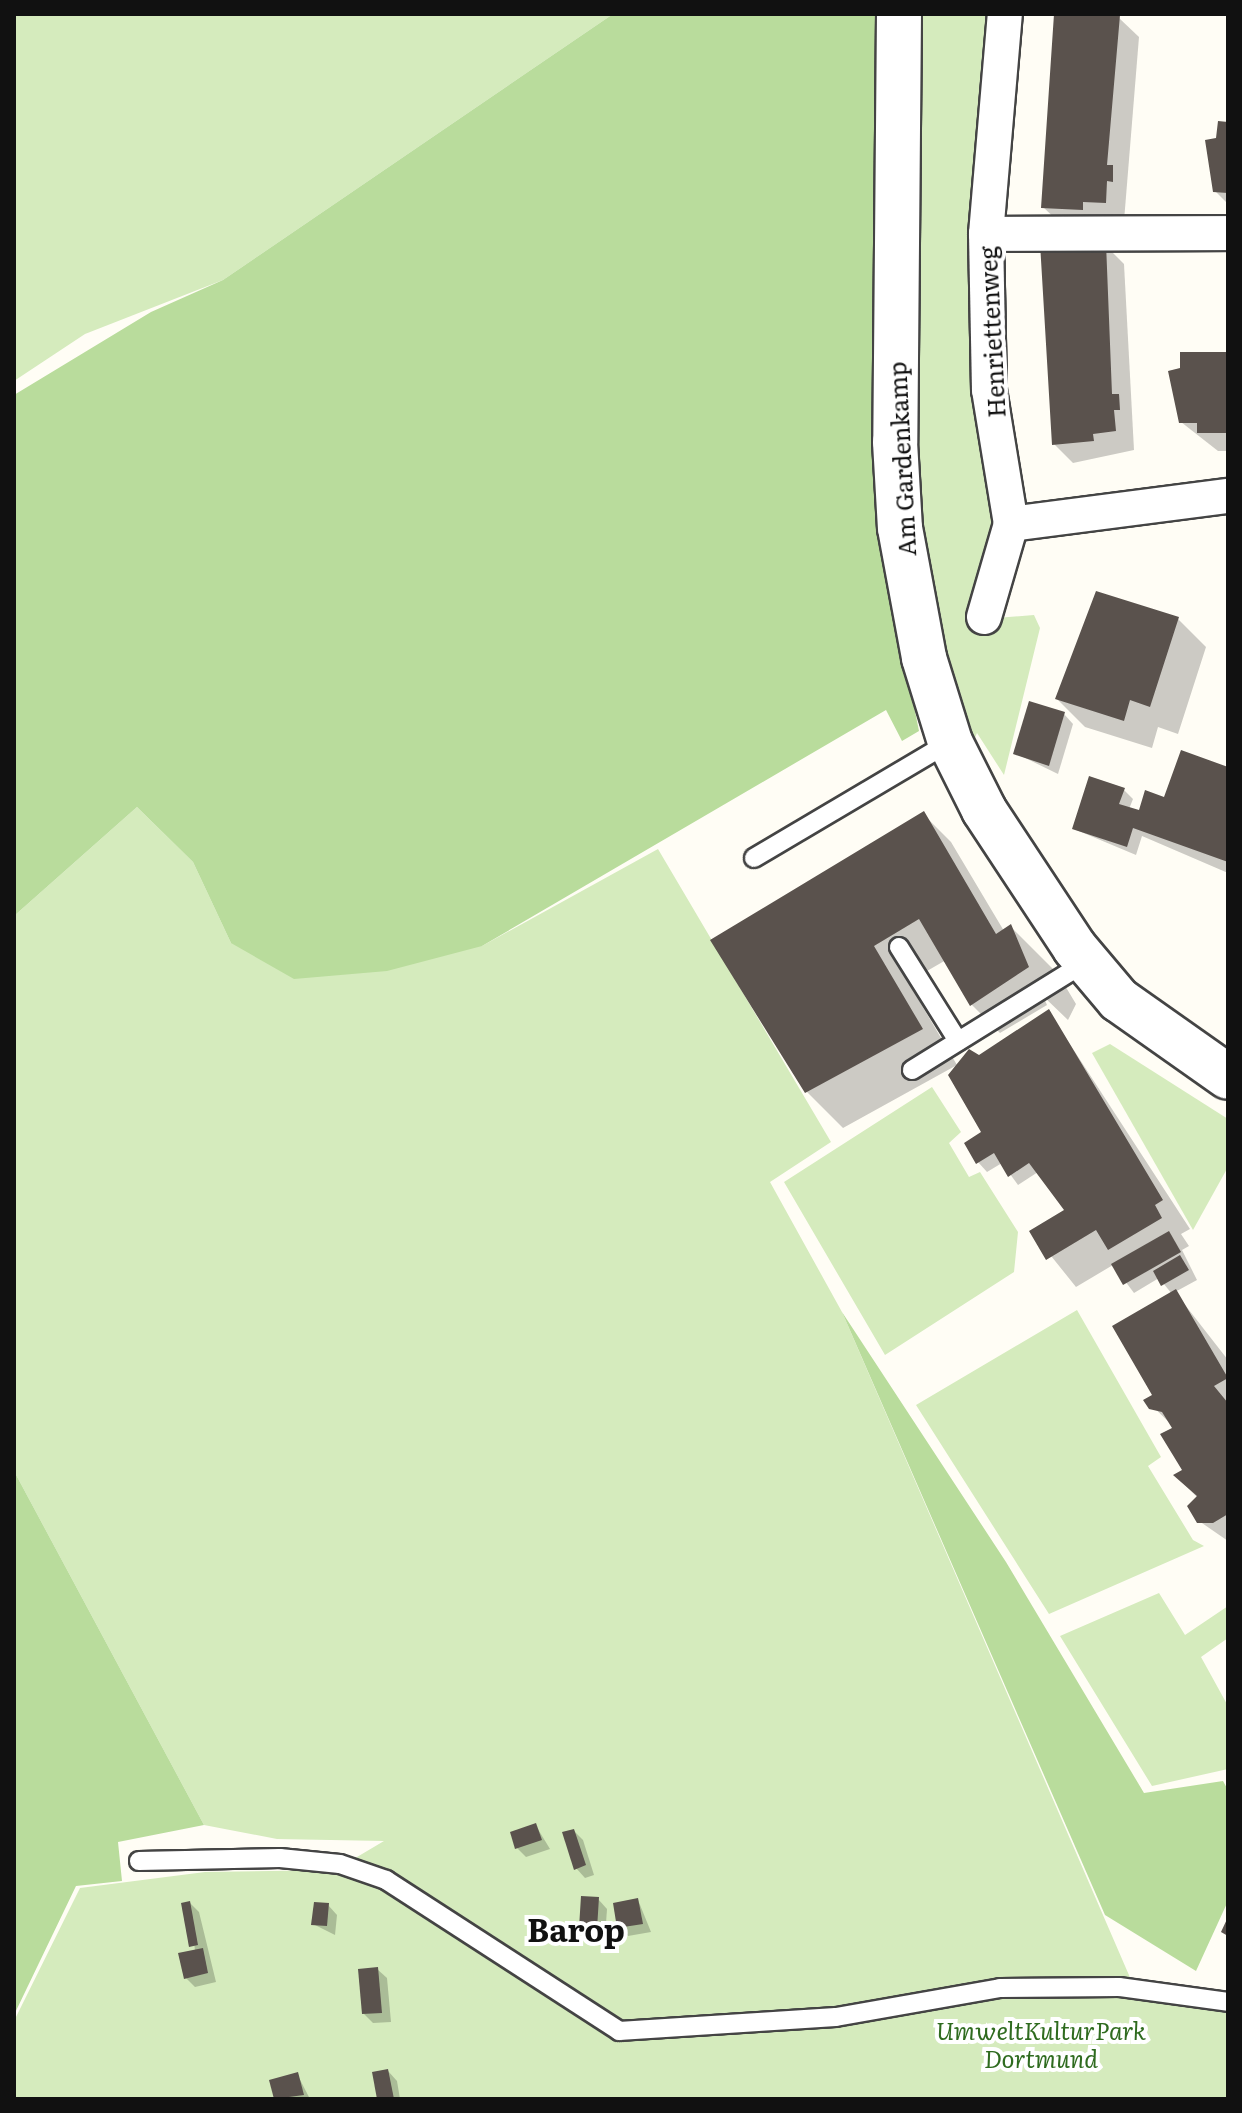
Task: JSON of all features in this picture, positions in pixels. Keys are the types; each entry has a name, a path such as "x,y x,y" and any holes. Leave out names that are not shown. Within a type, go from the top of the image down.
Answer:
{"street":[{"name":"Am Gardenkamp","path":"899,14 900,528 924,658 950,742 1006,850 1086,962 1158,1032 1228,1077"},
{"name":"Henriettenweg","path":"984,617 1011,524 989,390 986,234 1005,14"},
{"name":"Henriettenweg","path":"986,234 1228,233"},
{"path":"1011,524 1228,496"}],"lane":[{"path":"754,858 950,742"},
{"path":"899,947 958,1041"},
{"path":"912,1070 1086,962"},
{"path":"139,1861 280,1858 363,1872 619,2031 836,2017 1000,1988 1119,1987 1228,2002"}],"green space":[{"path":"14,14 613,14 223,280 85,334 14,381"},
{"path":"613,14 877,14 884,559 919,731 902,741 886,710 482,946 387,971 294,979 231,943 193,862 137,807 14,916 14,395 151,312 223,280"},
{"path":"899,14 1005,14 990,149 1011,524 996,618 1034,615 1040,628 1004,775 977,733 963,766 924,658"},
{"name":"UmweltKulturPark Dortmund","path":"137,807 193,862 231,943 482,946 658,849 831,1142 770,1182 842,1312 1135,1989 1228,2011 1228,2099 14,2099 14,2021 80,1888 205,1872 335,1870 384,1841 277,1839 204,1825 14,1471 14,916"},
{"path":"1110,1044 1228,1119 1228,1167 1193,1230 1092,1053"},
{"path":"932,1087 961,1132 949,1143 969,1177 980,1172 1018,1232 1014,1272 885,1355 784,1182"},
{"path":"1077,1310 1161,1457 1148,1466 1193,1540 1204,1546 1049,1614 916,1405"},
{"path":"842,1312 1006,1562 1144,1793 1223,1781 1228,1790 1228,1901 1196,1971 1105,1915"},
{"path":"14,1471 204,1825 118,1842 122,1881 76,1886 14,2015"},
{"path":"1159,1593 1185,1635 1228,1606 1228,1638 1201,1657 1228,1706 1228,1769 1152,1786 1060,1636"}],"building":[{"path":"1054,14 1120,15 1107,165 1113,165 1113,182 1107,181 1106,203 1083,202 1083,210 1041,208"},
{"path":"1218,121 1228,122 1228,193 1213,192 1205,140 1216,138"},
{"path":"1040,243 1106,243 1112,394 1119,394 1120,410 1114,410 1116,431 1093,434 1094,441 1052,445"},
{"path":"1180,352 1228,352 1228,433 1197,433 1197,423 1179,423 1168,371 1180,368"},
{"path":"1096,591 1179,617 1150,707 1130,700 1124,721 1055,699"},
{"path":"1029,701 1065,712 1049,766 1013,754"},
{"path":"1181,750 1228,767 1228,862 1133,828 1127,847 1072,829 1089,776 1125,788 1119,804 1139,810 1145,790 1164,797"},
{"path":"924,811 996,934 1011,924 1029,967 970,1006 919,919 874,946 923,1029 805,1093 710,940"},
{"path":"1049,1009 1163,1200 1155,1205 1162,1218 1108,1250 1096,1230 1046,1260 1029,1231 1064,1210 1029,1163 1008,1177 994,1153 976,1164 964,1143 981,1132 948,1075 969,1049 979,1055"},
{"path":"1169,1231 1181,1252 1123,1285 1111,1264"},
{"path":"1180,1255 1189,1270 1161,1286 1153,1271"},
{"path":"1176,1289 1228,1378 1214,1386 1228,1403 1228,1514 1213,1523 1197,1523 1187,1506 1197,1496 1173,1475 1182,1470 1160,1434 1172,1428 1162,1412 1149,1409 1143,1400 1152,1395 1112,1326"},
{"path":"536,1823 542,1840 515,1849 510,1832"},
{"path":"574,1829 586,1865 574,1870 562,1832"},
{"path":"581,1896 599,1897 597,1929 579,1928"},
{"path":"638,1898 643,1924 617,1928 613,1903"},
{"path":"190,1901 198,1945 189,1947 181,1903"},
{"path":"314,1902 329,1903 327,1926 311,1925"},
{"path":"1228,1917 1228,1936 1221,1932"},
{"path":"203,1948 208,1973 184,1979 178,1953"},
{"path":"378,1967 382,2013 362,2014 358,1969"},
{"path":"388,2069 394,2099 377,2099 372,2072"},
{"path":"298,2072 304,2095 274,2099 269,2080"}],"district":[{"name":"Barop","path":"576,1928"}]}
